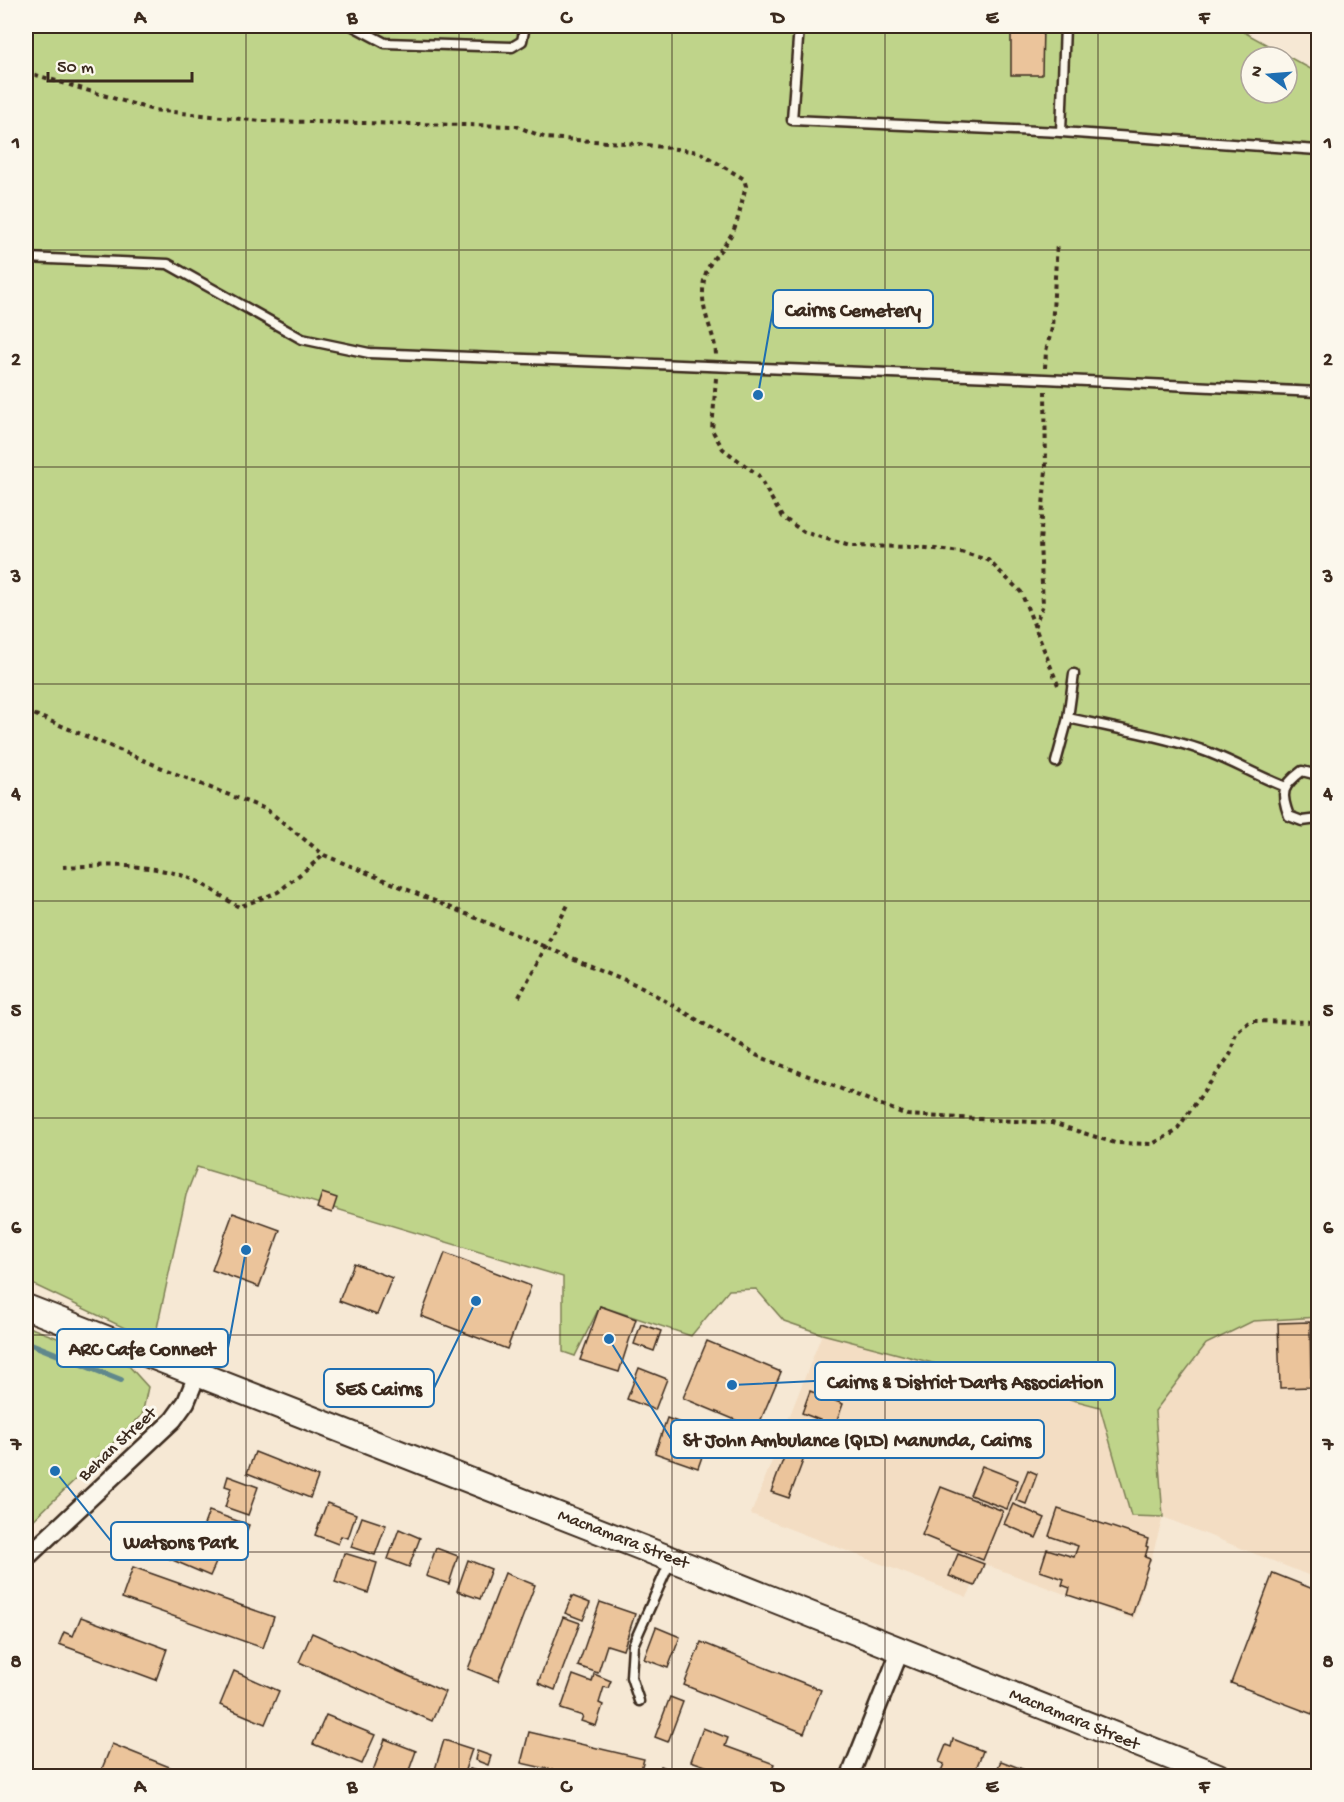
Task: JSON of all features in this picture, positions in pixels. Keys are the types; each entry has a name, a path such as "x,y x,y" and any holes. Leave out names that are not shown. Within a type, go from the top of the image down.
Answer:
{"street":[{"name":"Macnamara Street","path":"26,1307 1218,1776"},
{"name":"Behan Street","path":"26,1558 173,1420 186,1402 197,1375"},
{"path":"850,1776 900,1651"}],"lane":[{"path":"353,26 385,43 512,47 522,41 525,26"},
{"path":"799,26 792,120 1061,132 1318,150"},
{"path":"1061,132 1065,26"},
{"path":"26,258 168,264 302,339 369,353 1318,392"},
{"path":"1056,762 1068,717 1074,674"},
{"path":"1068,717 1154,736 1204,751 1286,787"},
{"path":"1318,775 1302,771 1287,783 1282,799 1289,816 1302,821 1318,819"},
{"path":"639,1701 631,1677 633,1645 671,1559"}],"path":[{"path":"26,72 153,110 261,121 516,126 546,138 639,144 699,152 744,179 746,186 732,234 706,270 703,292 705,318 715,339 717,366 712,430 723,449 758,475 782,516 804,532 850,546 917,547 961,552 988,560 1021,592 1057,682 1068,717"},
{"path":"1034,628 1043,604 1040,542 1046,470 1046,351 1052,328 1057,243"},
{"path":"26,711 266,809 324,855 642,987 758,1056 907,1115 1052,1123 1115,1143 1152,1144 1174,1132 1230,1055 1236,1033 1250,1021 1318,1022"},
{"path":"63,867 110,865 141,867 188,877 239,907 278,892 324,855"},
{"path":"519,997 569,903"}],"shaded area":[{"path":"1318,1317 1318,1579 1163,1517 1134,1620 984,1564 967,1597 751,1514 822,1334 1100,1407 1131,1516 1162,1517 1155,1411 1206,1344 1253,1321"}],"green space":[{"path":"26,26 1233,26 1267,45 1239,45 1239,105 1299,105 1299,62 1318,73 1318,1317 1253,1321 1206,1344 1155,1411 1163,1517 1131,1516 1100,1407 822,1334 784,1321 756,1289 729,1290 691,1336 600,1306 575,1356 563,1352 563,1277 197,1167 186,1195 154,1342 26,1281"},
{"path":"26,1326 128,1365 148,1387 142,1415 26,1527"}],"building":[{"path":"1011,26 1043,26 1042,75 1011,75"},
{"path":"322,1193 337,1198 332,1213 317,1208"},
{"path":"233,1213 280,1230 259,1287 212,1270"},
{"path":"445,1253 531,1286 507,1349 421,1316"},
{"path":"354,1263 392,1278 377,1315 339,1301"},
{"path":"600,1306 636,1319 619,1372 580,1360"},
{"path":"1310,1322 1311,1387 1280,1388 1278,1323"},
{"path":"641,1324 661,1331 654,1351 634,1344"},
{"path":"707,1341 781,1372 757,1429 683,1398"},
{"path":"639,1368 667,1379 655,1410 627,1399"},
{"path":"810,1391 843,1404 835,1426 802,1413"},
{"path":"667,1418 710,1434 698,1468 655,1453"},
{"path":"792,1436 810,1442 789,1498 771,1492"},
{"path":"255,1452 318,1477 310,1498 247,1473"},
{"path":"982,1466 1018,1480 1007,1509 970,1495"},
{"path":"1028,1470 1037,1474 1026,1504 1016,1500"},
{"path":"228,1476 258,1487 248,1515 225,1507 231,1488 225,1486"},
{"path":"941,1487 1003,1511 983,1560 922,1535"},
{"path":"327,1503 356,1514 348,1538 341,1536 338,1544 315,1535"},
{"path":"1013,1504 1045,1518 1036,1538 1004,1524"},
{"path":"1058,1509 1148,1539 1145,1557 1150,1559 1132,1616 1068,1595 1070,1588 1062,1585 1064,1579 1040,1571 1047,1549 1074,1557 1078,1546 1049,1536"},
{"path":"209,1511 249,1525 241,1547 201,1533"},
{"path":"362,1517 386,1525 375,1555 351,1547"},
{"path":"399,1529 420,1538 409,1567 388,1559"},
{"path":"170,1535 219,1556 210,1576 161,1555"},
{"path":"436,1548 458,1556 449,1584 426,1576"},
{"path":"344,1553 377,1563 368,1593 335,1582"},
{"path":"958,1554 984,1564 975,1586 949,1576"},
{"path":"468,1560 491,1569 480,1599 457,1591"},
{"path":"133,1567 274,1617 263,1648 122,1598"},
{"path":"505,1573 535,1585 498,1681 468,1669"},
{"path":"1273,1573 1318,1591 1318,1697 1312,1714 1231,1683"},
{"path":"572,1596 590,1603 583,1620 565,1613"},
{"path":"600,1602 635,1614 623,1650 607,1645 598,1673 578,1666"},
{"path":"81,1617 167,1649 156,1680 59,1644 64,1632 73,1636"},
{"path":"563,1617 580,1623 555,1690 538,1683"},
{"path":"656,1627 680,1637 668,1668 644,1659"},
{"path":"312,1633 445,1692 432,1721 299,1662"},
{"path":"701,1642 821,1690 804,1733 684,1685"},
{"path":"234,1671 279,1691 265,1724 220,1705"},
{"path":"594,1674 611,1681 608,1688 604,1687 599,1703 603,1705 596,1726 581,1721 583,1716 561,1709 573,1675 592,1682"},
{"path":"670,1697 683,1702 668,1742 655,1737"},
{"path":"326,1715 375,1735 362,1764 313,1744"},
{"path":"703,1728 728,1738 725,1746 774,1764 770,1776 734,1776 691,1761"},
{"path":"529,1732 644,1759 639,1776 579,1776 521,1763"},
{"path":"385,1739 416,1751 407,1776 371,1776"},
{"path":"953,1739 983,1751 973,1776 939,1776 944,1764 939,1762 946,1745 951,1747"},
{"path":"444,1740 472,1749 463,1776 433,1776"},
{"path":"112,1744 192,1776 99,1776"},
{"path":"477,1751 491,1756 488,1765 475,1760"},
{"path":"1001,1761 1030,1772 1028,1776 994,1776"},
{"path":"661,1766 687,1776 657,1776"},
{"path":"470,1769 486,1774 485,1776 468,1776"}],"waterway":[{"path":"26,1342 121,1380"}],"place":[{"name":"Cairns Cemetery","path":"758,395"},
{"name":"ARC Cafe Connect","path":"246,1250"},
{"name":"SES Cairns","path":"476,1301"},
{"name":"St John Ambulance (QLD) Manunda, Cairns","path":"609,1339"},
{"name":"Cairns & District Darts Association","path":"732,1385"},
{"name":"Watsons Park","path":"55,1471"}]}
